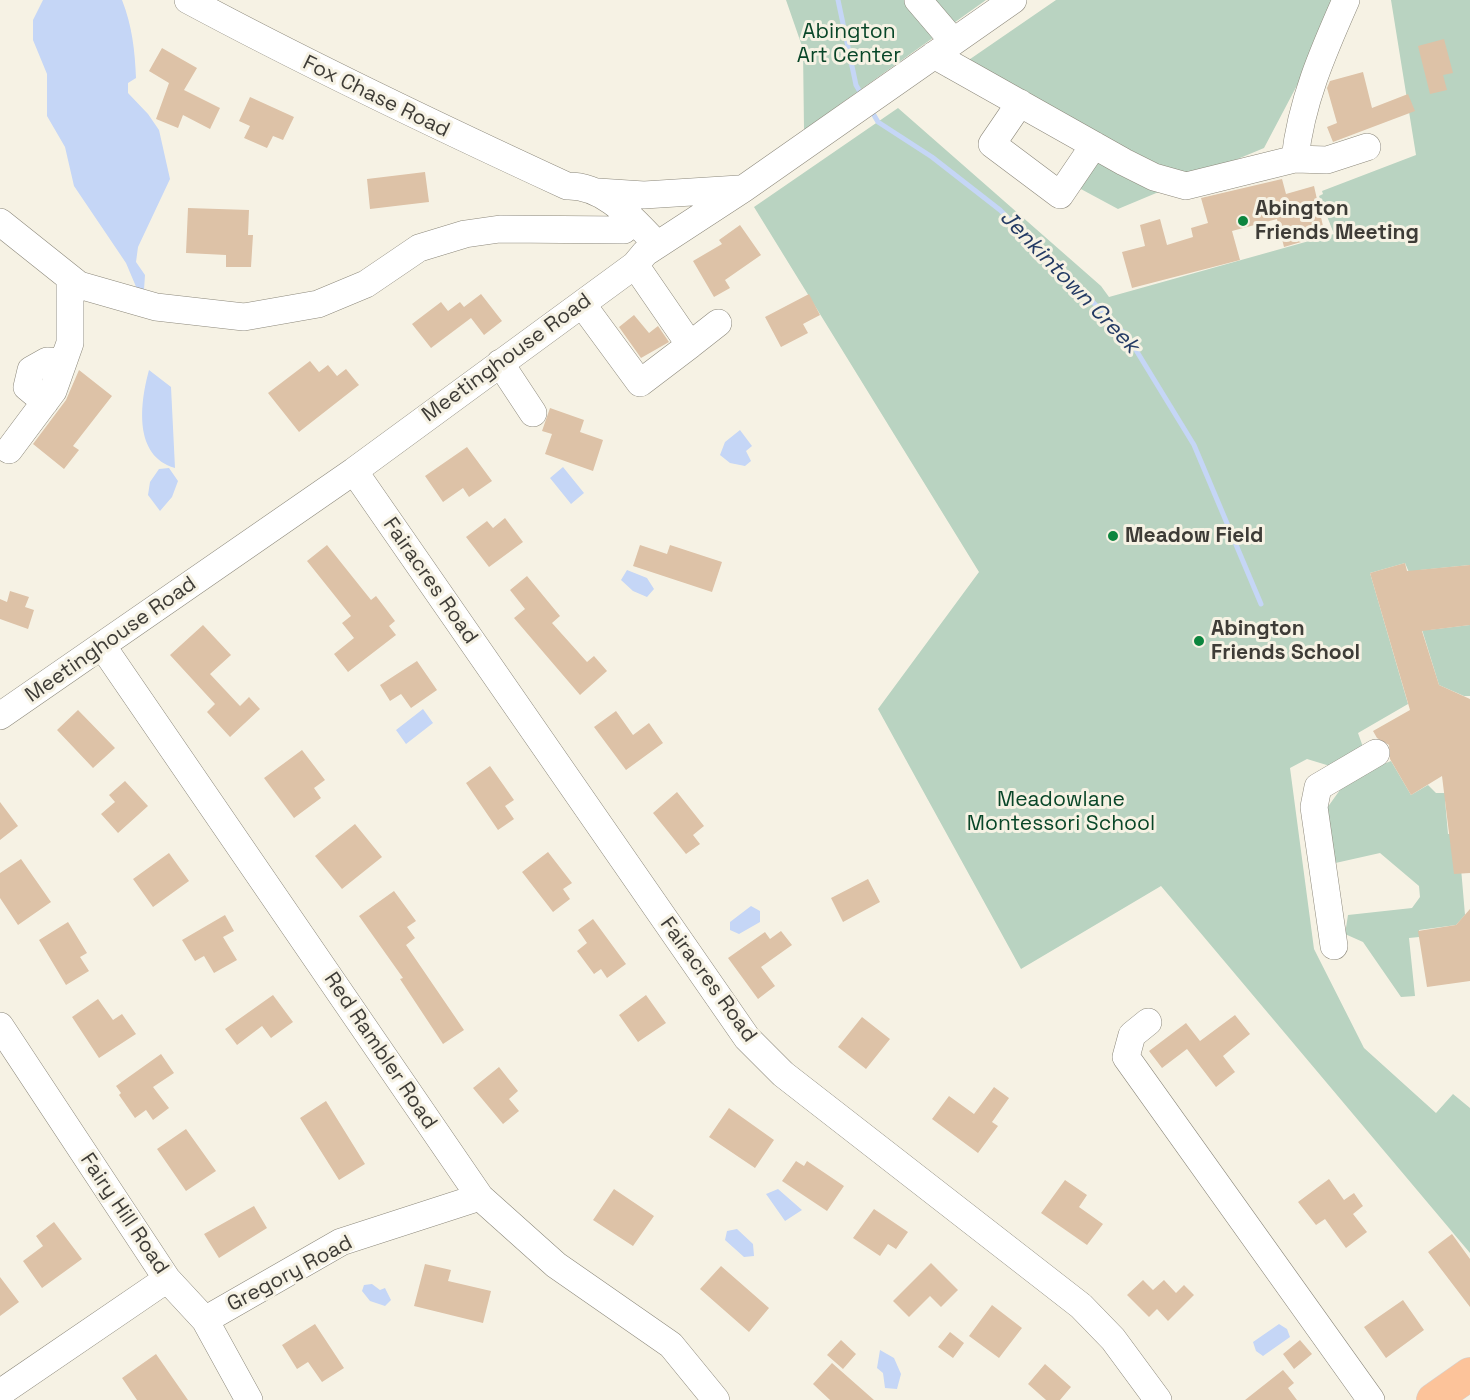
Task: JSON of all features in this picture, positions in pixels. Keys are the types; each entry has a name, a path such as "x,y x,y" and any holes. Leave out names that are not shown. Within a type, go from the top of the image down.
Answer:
{"main road":[{"path":"1433,1400 1470,1374"}],"street":[{"name":"Fox Chase Road","path":"188,0 298,59 434,126 567,186 581,186 594,191 618,205 646,254"},
{"path":"918,0 935,54 1094,146 1154,177 1186,186 1295,159 1328,160 1368,147"},
{"name":"Meetinghouse Road","path":"0,716 103,647 354,471 582,304 646,254 1013,0"},
{"path":"1295,159 1299,127 1317,67 1346,0"},
{"path":"1020,103 992,144 1060,195 1094,146"},
{"name":"Fox Chase Road","path":"567,186 577,199 602,211 612,230 646,254"},
{"name":"Fox Chase Road","path":"594,191 644,195 743,189"},
{"path":"0,222 79,285 156,307 244,317 318,304 366,284 419,248 465,234 501,229 612,230"},
{"path":"646,254 690,345"},
{"path":"9,450 45,402 27,387 31,370 47,361 63,362 70,343 70,278"},
{"path":"582,304 640,382 718,323"},
{"path":"500,363 533,413"},
{"name":"Fairacres Road","path":"354,471 747,1038 783,1074 1080,1306 1113,1340 1158,1400"},
{"name":"Red Rambler Road","path":"103,647 480,1197 556,1265 671,1345 717,1400"},
{"path":"1334,946 1314,807 1318,787 1376,753"},
{"path":"1148,1022 1132,1035 1126,1058 1371,1400"},
{"name":"Fairy Hill Road","path":"0,1026 167,1279 205,1320 249,1400"},
{"name":"Gregory Road","path":"205,1320 341,1242 480,1197"},
{"path":"0,1394 167,1279"}],"green space":[{"name":"Abington Art Center","path":"786,0 986,0 804,130 803,49"},
{"path":"1056,0 1342,0 1264,148 1118,209 1079,188 1099,149 1031,111 944,77"},
{"name":"Abington Friends School","path":"1391,0 1470,0 1470,565 1420,570 1420,598 1405,563 1370,573 1408,704 1358,733 1363,747 1330,766 1307,759 1290,768 1314,949 1364,1048 1436,1113 1453,1094 1470,1108 1470,1253 1161,886 1021,969 878,709 979,572 754,207 898,108 1101,286 1109,297 1334,234 1319,196 1323,194 1322,191 1416,155"},
{"path":"1420,623 1428,630 1470,625 1470,696 1464,696 1439,685"},
{"path":"1391,761 1411,795 1428,785 1436,793 1447,793 1445,800 1448,834 1458,833 1465,915 1456,925 1419,930 1419,937 1409,938 1415,996 1401,997 1363,942 1345,934 1348,915 1412,908 1420,897 1419,886 1380,853 1331,864 1322,815 1355,769 1376,767"}],"water":[{"path":"43,0 122,0 135,58 136,78 128,83 128,93 148,114 159,130 170,179 138,247 136,262 145,275 144,290 137,289 126,263 74,186 65,147 47,116 47,74 33,40 33,20"},
{"path":"149,370 171,387 175,468 161,462 152,452 146,440 142,412"},
{"path":"740,430 752,446 746,451 751,461 745,466 730,463 720,455 725,442"},
{"path":"563,467 584,493 571,504 550,478"},
{"path":"169,468 178,481 172,497 160,511 148,495 150,482 159,469"},
{"path":"627,570 647,578 654,589 647,597 633,591 621,580"},
{"path":"423,709 433,723 406,744 396,730"},
{"path":"751,906 760,911 760,922 739,934 730,930 730,922"},
{"path":"778,1189 802,1210 785,1221 766,1194"},
{"path":"737,1229 753,1244 754,1256 744,1257 725,1240 727,1231"},
{"path":"372,1284 380,1290 385,1288 391,1300 385,1306 370,1301 362,1291 364,1285"},
{"path":"1279,1324 1287,1329 1290,1337 1263,1356 1256,1351 1253,1342"},
{"path":"880,1350 894,1358 901,1374 897,1389 885,1388 883,1373 877,1368"}],"building":[{"path":"1444,39 1453,73 1443,75 1447,90 1430,94 1418,46"},
{"path":"162,48 197,68 184,90 220,108 210,129 183,115 178,128 156,119 169,83 149,71"},
{"path":"1363,72 1372,108 1408,94 1415,111 1333,142 1327,127 1337,123 1327,88 1330,81"},
{"path":"250,97 294,117 283,140 273,136 267,148 244,138 250,126 239,121"},
{"path":"425,172 429,202 370,209 367,179"},
{"path":"1282,179 1286,194 1314,186 1325,235 1284,247 1277,219 1232,231 1240,260 1132,288 1122,252 1145,246 1140,225 1160,219 1167,245 1193,237 1191,228 1208,223 1201,198"},
{"path":"188,208 249,210 248,235 253,235 251,267 226,267 226,255 186,253"},
{"path":"740,225 761,255 725,280 730,288 714,297 693,261 722,244 719,240"},
{"path":"481,294 502,321 484,335 471,318 431,348 412,324 441,302 448,311 460,302 464,307"},
{"path":"809,294 820,315 803,324 808,333 781,347 765,317"},
{"path":"634,315 649,333 658,326 669,342 641,358 619,327"},
{"path":"310,361 319,372 328,365 337,376 346,369 359,385 299,432 268,393"},
{"path":"79,370 112,396 73,446 79,450 64,469 33,444 66,400"},
{"path":"550,408 584,420 580,432 603,440 593,471 545,454 552,434 542,431"},
{"path":"467,447 492,481 469,497 463,488 443,502 425,476"},
{"path":"505,518 523,542 489,567 466,537 487,521 493,528"},
{"path":"327,545 371,600 376,596 395,621 389,626 396,635 348,672 334,654 354,638 342,623 351,616 307,561"},
{"path":"640,545 667,554 670,545 722,562 712,592 633,566"},
{"path":"1405,563 1407,571 1470,565 1470,625 1422,631 1439,685 1470,699 1470,873 1454,874 1442,776 1411,795 1390,759 1389,745 1377,738 1373,731 1410,710 1370,573"},
{"path":"527,576 560,616 552,623 587,662 594,656 607,671 580,695 514,618 525,609 510,590"},
{"path":"10,591 29,597 25,607 34,610 28,629 0,619 0,599 7,602"},
{"path":"203,625 231,655 210,674 240,706 249,697 260,709 230,737 207,712 215,704 170,655"},
{"path":"417,661 437,690 411,708 401,694 390,701 380,685"},
{"path":"78,710 115,748 93,768 57,730"},
{"path":"616,711 633,735 649,723 663,743 626,770 594,727"},
{"path":"302,750 325,780 314,788 321,798 294,818 264,778"},
{"path":"490,766 514,800 505,806 514,819 498,830 466,783"},
{"path":"125,781 148,806 118,833 101,814 115,802 109,795"},
{"path":"677,792 704,826 693,835 700,844 686,854 653,813"},
{"path":"0,802 18,826 0,840"},
{"path":"355,824 382,857 342,889 315,856"},
{"path":"548,852 572,883 563,889 570,899 553,912 522,872"},
{"path":"169,853 189,881 153,907 133,879"},
{"path":"21,859 51,902 18,925 0,898 0,873"},
{"path":"868,879 880,902 843,922 831,898"},
{"path":"394,891 416,921 407,927 415,938 406,945 464,1030 443,1044 400,979 403,978 359,916"},
{"path":"1470,909 1470,981 1427,987 1418,931 1456,925"},
{"path":"225,915 234,931 223,937 237,960 214,973 204,956 195,961 182,940"},
{"path":"593,919 626,964 607,978 601,969 594,974 577,951 587,943 578,930"},
{"path":"68,922 87,953 80,957 89,971 66,985 39,940"},
{"path":"781,931 792,945 761,967 775,986 758,999 728,958 765,932 770,939"},
{"path":"273,995 293,1022 271,1038 262,1026 237,1045 225,1029"},
{"path":"646,995 666,1023 638,1042 619,1015"},
{"path":"98,999 113,1020 122,1014 136,1034 99,1058 72,1017"},
{"path":"1235,1015 1250,1034 1223,1056 1235,1072 1216,1087 1187,1049 1162,1068 1149,1051 1186,1023 1200,1041"},
{"path":"862,1017 890,1039 866,1069 838,1047"},
{"path":"161,1054 174,1073 153,1087 169,1108 153,1120 146,1110 135,1118 119,1095 121,1093 116,1086"},
{"path":"499,1067 518,1091 509,1099 519,1111 503,1124 473,1088"},
{"path":"994,1087 1009,1098 992,1122 998,1126 978,1153 932,1119 949,1096 974,1114"},
{"path":"326,1101 365,1164 339,1180 300,1118"},
{"path":"729,1108 774,1140 755,1168 709,1137"},
{"path":"186,1129 216,1171 186,1191 157,1149"},
{"path":"796,1161 804,1166 807,1161 844,1186 827,1211 782,1181"},
{"path":"1329,1179 1344,1200 1354,1193 1363,1206 1353,1214 1367,1232 1346,1248 1325,1219 1316,1225 1298,1202"},
{"path":"1065,1180 1087,1195 1079,1207 1103,1224 1087,1245 1041,1213"},
{"path":"614,1189 654,1216 633,1246 593,1220"},
{"path":"254,1206 267,1228 219,1258 204,1234"},
{"path":"874,1209 908,1232 896,1249 888,1244 880,1256 853,1238"},
{"path":"54,1222 82,1259 42,1288 23,1261 43,1246 36,1236"},
{"path":"1452,1234 1470,1259 1470,1307 1428,1252"},
{"path":"931,1263 958,1290 941,1307 930,1296 909,1317 893,1301"},
{"path":"425,1264 451,1270 448,1281 491,1291 483,1323 414,1306"},
{"path":"721,1266 769,1308 749,1332 700,1289"},
{"path":"0,1277 19,1302 0,1316"},
{"path":"1143,1280 1153,1290 1164,1280 1176,1293 1184,1285 1194,1295 1168,1321 1157,1309 1149,1317 1127,1295"},
{"path":"1403,1300 1424,1330 1386,1358 1364,1327"},
{"path":"992,1305 1022,1328 999,1358 969,1336"},
{"path":"315,1324 344,1368 322,1382 308,1362 297,1369 282,1345"},
{"path":"950,1332 964,1343 953,1358 938,1347"},
{"path":"841,1340 856,1354 843,1369 827,1355"},
{"path":"1300,1340 1312,1354 1294,1369 1283,1354"},
{"path":"156,1354 188,1400 137,1400 122,1378"},
{"path":"832,1363 874,1400 830,1400 813,1384"},
{"path":"1045,1364 1071,1387 1060,1400 1046,1400 1028,1384"},
{"path":"1283,1370 1294,1383 1288,1388 1297,1400 1245,1400"}],"waterway":[{"name":"Jenkintown Creek","path":"838,0 856,85 863,97"},
{"name":"Jenkintown Creek","path":"871,110 878,122 932,157 1000,210 1128,337 1194,445 1261,604"}],"place":[{"name":"Abington Friends Meeting","path":"1243,221"},
{"name":"Meadow Field","path":"1113,536"},
{"name":"Abington Friends School","path":"1199,641"}],"park label":[{"name":"Meadowlane Montessori School","path":"1061,812"}]}
